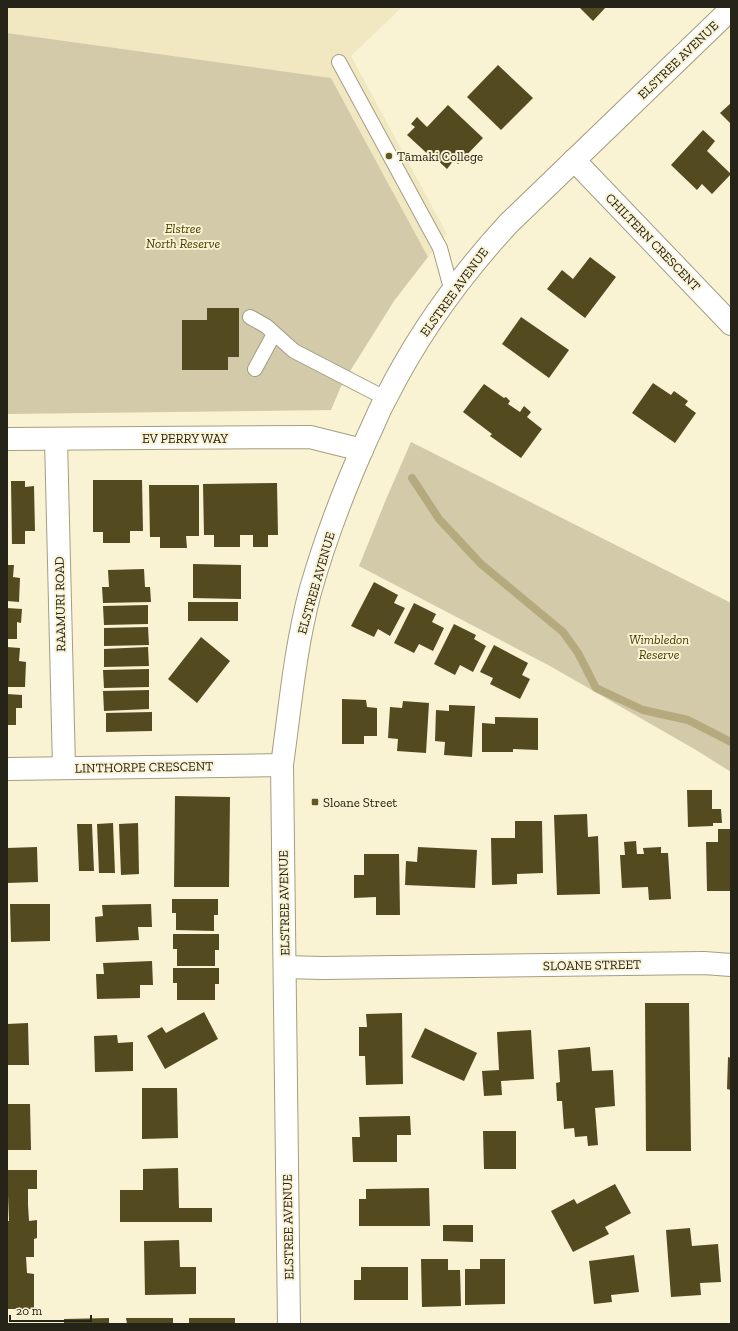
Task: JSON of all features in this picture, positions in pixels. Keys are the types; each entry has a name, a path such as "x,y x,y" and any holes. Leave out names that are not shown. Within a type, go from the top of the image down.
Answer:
{"street":[{"name":"ELSTREE AVENUE","path":"289,1324 282,765 292,681 310,592 335,515 362,450 386,398 417,343 482,252 504,228 731,9"},
{"name":"CHILTERN CRESCENT","path":"574,160 731,324"},
{"name":"EV PERRY WAY","path":"7,439 310,437 362,450"},
{"name":"RAAMURI ROAD","path":"56,439 64,768"},
{"name":"LINTHORPE CRESCENT","path":"7,769 282,765"},
{"name":"SLOANE STREET","path":"285,967 322,968 704,963 731,965"}],"lane":[{"path":"339,62 440,248 452,292"},
{"path":"250,317 266,326 294,352 386,398"},
{"path":"255,368 274,334"}],"shaded area":[{"name":"Tāmaki College","path":"7,7 402,7 351,56 447,234 428,257 331,78 7,33"}],"green space":[{"name":"Elstree North Reserve","path":"7,33 331,78 428,257 394,301 342,384 331,410 7,414"},
{"name":"Wimbledon Reserve","path":"411,442 731,603 731,772 696,750 550,666 359,566"}],"building":[{"path":"579,7 606,7 593,21"},
{"path":"498,65 533,98 501,130 467,97"},
{"path":"731,103 731,124 720,113"},
{"path":"448,105 483,138 458,164 454,160 447,169 433,156 432,158 407,135 415,127 411,124 417,117 427,127"},
{"path":"703,130 715,141 707,151 731,174 712,194 702,184 697,190 671,165"},
{"path":"590,257 616,277 585,318 547,289 562,270 573,279"},
{"path":"207,308 239,308 239,357 228,357 228,370 182,370 182,320 207,320"},
{"path":"521,317 569,350 549,378 502,344"},
{"path":"653,383 671,395 674,391 688,401 685,405 696,413 675,443 632,413"},
{"path":"484,384 504,398 506,397 510,401 508,404 520,412 524,406 531,412 527,417 542,429 521,458 490,436 492,434 463,412"},
{"path":"93,480 142,480 143,531 130,531 130,543 103,543 103,532 93,532"},
{"path":"11,481 25,481 25,487 34,486 35,531 25,531 25,544 12,544"},
{"path":"277,483 278,535 268,535 268,547 253,547 253,535 240,535 240,547 214,547 214,535 204,535 203,484"},
{"path":"149,485 199,485 199,536 186,536 187,548 160,548 160,537 150,537"},
{"path":"193,564 241,565 241,599 193,598"},
{"path":"7,565 14,565 13,577 20,578 19,602 7,601"},
{"path":"144,569 145,587 150,587 151,602 103,603 102,587 109,587 108,570"},
{"path":"374,582 398,595 394,603 405,608 390,636 378,629 374,637 351,626"},
{"path":"188,602 238,602 238,621 188,621"},
{"path":"414,603 436,614 432,622 444,628 433,651 419,644 414,653 394,643"},
{"path":"148,605 148,624 104,625 103,606"},
{"path":"7,608 22,609 21,623 17,622 17,639 7,639"},
{"path":"454,624 476,635 474,639 486,646 473,672 460,665 455,675 434,664"},
{"path":"148,627 149,645 104,646 104,628"},
{"path":"201,637 230,661 197,703 168,679"},
{"path":"494,645 528,663 522,675 530,679 520,699 490,684 493,678 480,672"},
{"path":"7,647 20,648 19,661 26,662 25,687 7,687"},
{"path":"148,647 149,666 104,667 104,649"},
{"path":"149,669 149,687 104,688 103,670"},
{"path":"149,690 149,709 104,711 103,691"},
{"path":"7,694 22,695 22,708 16,708 16,725 7,725"},
{"path":"342,699 366,700 367,707 377,708 377,736 364,736 364,744 342,744"},
{"path":"403,701 429,703 426,753 397,751 398,739 388,738 390,707 402,708"},
{"path":"449,705 475,706 472,757 444,755 445,742 435,741 436,710 449,711"},
{"path":"152,712 152,731 106,732 106,713"},
{"path":"495,717 538,718 538,750 513,749 513,752 482,752 482,723 495,724"},
{"path":"687,790 712,790 712,809 721,809 722,823 713,823 713,826 688,827"},
{"path":"175,796 230,797 229,887 174,887"},
{"path":"587,814 588,837 598,836 600,894 557,895 554,815"},
{"path":"515,821 542,821 543,873 517,874 517,884 492,885 491,838 515,838"},
{"path":"113,823 115,873 99,873 97,824"},
{"path":"138,823 139,874 121,875 119,824"},
{"path":"77,824 92,824 94,871 79,871"},
{"path":"718,829 731,829 730,891 707,891 706,842 718,842"},
{"path":"636,841 637,854 644,854 643,848 661,847 661,853 668,853 671,899 649,900 648,887 622,888 620,855 625,855 624,842"},
{"path":"37,847 38,882 7,883 7,848"},
{"path":"418,847 477,850 475,888 405,885 406,861 417,862"},
{"path":"364,854 399,854 400,915 376,915 376,897 354,898 354,875 364,875"},
{"path":"172,899 218,899 218,915 214,915 214,931 176,930 176,913 172,913"},
{"path":"10,904 50,904 50,941 11,942"},
{"path":"151,904 152,927 138,927 139,940 96,942 95,917 103,916 102,905"},
{"path":"173,934 219,934 219,950 215,950 215,966 177,966 177,949 173,949"},
{"path":"152,961 153,985 140,985 140,998 97,999 96,974 104,974 103,963"},
{"path":"173,968 219,968 219,984 215,984 215,1000 177,1000 177,983 173,983"},
{"path":"645,1003 689,1003 691,1151 646,1151"},
{"path":"204,1012 218,1039 165,1069 147,1036 162,1027 166,1033"},
{"path":"402,1013 403,1084 366,1085 365,1056 359,1056 359,1027 367,1027 366,1014"},
{"path":"28,1023 29,1065 7,1065 7,1024"},
{"path":"425,1028 477,1053 464,1081 411,1057"},
{"path":"531,1030 534,1079 501,1081 502,1095 484,1096 482,1071 499,1070 497,1032"},
{"path":"117,1035 118,1043 133,1042 133,1071 95,1072 94,1036"},
{"path":"590,1047 592,1071 613,1070 615,1106 595,1108 598,1145 588,1146 587,1136 575,1137 574,1128 564,1129 562,1101 557,1101 556,1083 560,1082 558,1050"},
{"path":"728,1057 731,1058 731,1090 727,1089"},
{"path":"142,1088 177,1088 178,1138 142,1139"},
{"path":"7,1104 30,1104 31,1150 7,1150"},
{"path":"410,1116 411,1135 397,1135 397,1162 353,1162 352,1137 360,1137 359,1117"},
{"path":"483,1131 516,1131 516,1169 484,1169"},
{"path":"178,1168 179,1208 212,1208 212,1222 120,1222 120,1190 143,1190 143,1169"},
{"path":"7,1170 37,1170 37,1189 28,1189 28,1205 29,1221 37,1220 37,1238 34,1239 34,1257 26,1257 27,1273 34,1274 34,1309 7,1309 7,1221 9,1221"},
{"path":"615,1184 631,1213 605,1227 609,1234 573,1252 551,1211 574,1199 577,1204"},
{"path":"429,1188 430,1226 359,1226 359,1199 366,1199 366,1189"},
{"path":"443,1225 473,1225 473,1242 443,1241"},
{"path":"690,1228 692,1246 718,1244 721,1282 700,1283 701,1295 671,1297 666,1230"},
{"path":"179,1240 180,1267 196,1267 196,1294 145,1295 144,1241"},
{"path":"634,1255 639,1292 611,1295 612,1302 594,1304 589,1261"},
{"path":"421,1259 448,1259 448,1270 460,1270 461,1306 422,1307"},
{"path":"480,1259 505,1259 505,1304 465,1305 465,1269 480,1269"},
{"path":"361,1267 408,1267 408,1300 354,1300 354,1280 361,1280"},
{"path":"109,1318 109,1324 64,1324 64,1319"},
{"path":"126,1318 173,1318 173,1324 127,1324"},
{"path":"189,1318 235,1318 235,1324 189,1324"}],"waterway":[{"path":"412,478 439,519 481,564 563,632 578,653 596,688 643,710 688,720 731,742"}],"place":[{"name":"Tāmaki College","path":"389,156"},
{"name":"Sloane Street","path":"315,802"}]}
